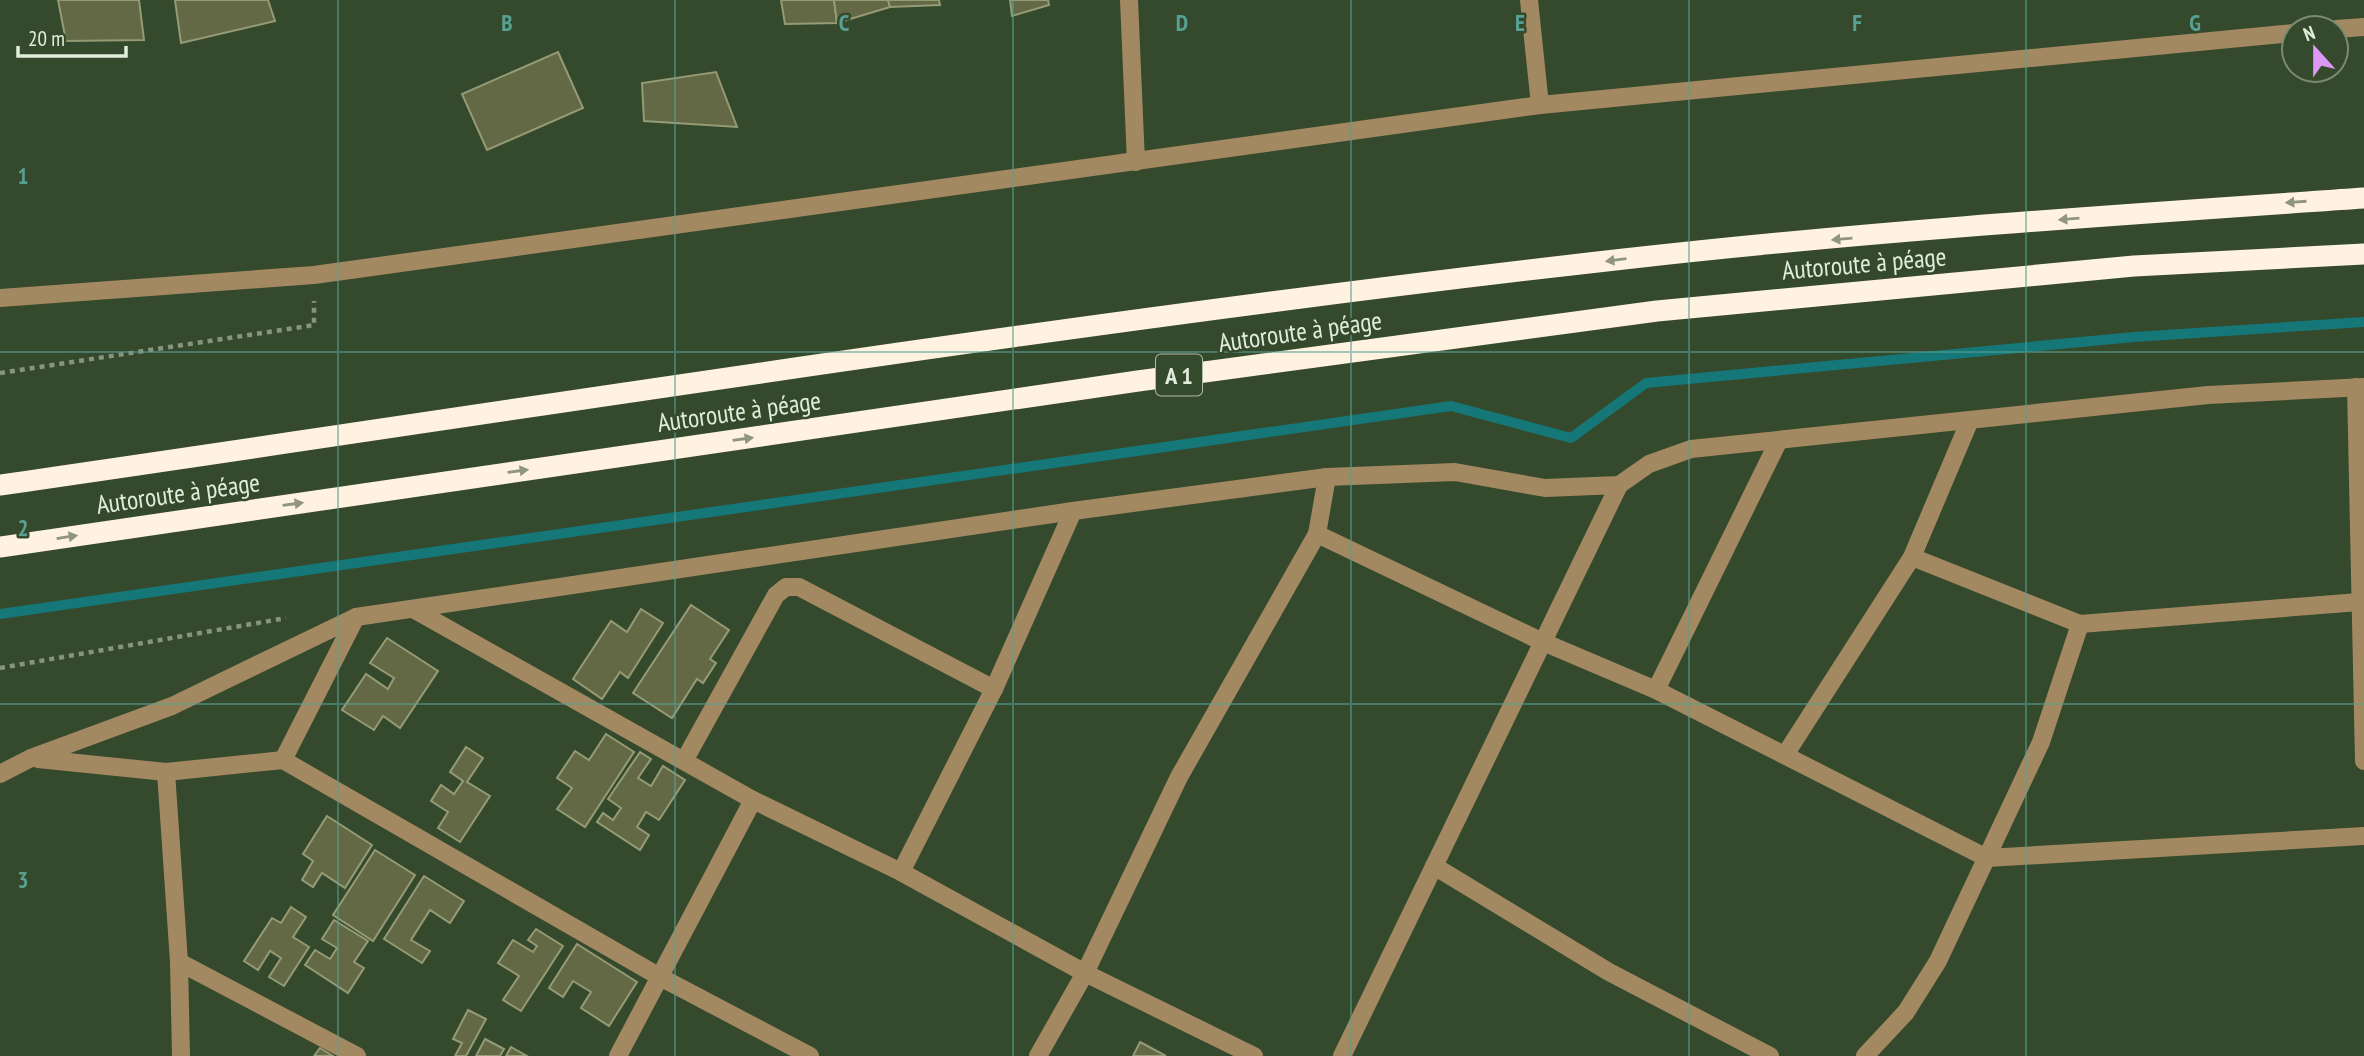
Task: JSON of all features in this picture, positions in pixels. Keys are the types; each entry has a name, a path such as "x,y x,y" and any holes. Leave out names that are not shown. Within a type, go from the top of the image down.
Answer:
{"highway":[{"name":"A 1","path":"0,485 1189,312 1616,260 2117,215 2364,198"},
{"name":"Autoroute à péage","path":"0,547 1138,381 1657,311 2134,266 2364,254"}],"street":[{"path":"1129,0 1136,162"},
{"path":"1528,0 1540,105"},
{"path":"0,298 314,275 1540,105 2280,34"},
{"path":"1342,1056 1619,485 1649,464 1691,449 2208,395 2360,387 2364,761"},
{"path":"1785,755 1912,557 1970,420"},
{"path":"1656,690 1779,440"},
{"path":"0,774 31,758 172,706 356,617 1073,511 1327,477 1455,472 1545,488 1619,485"},
{"path":"1038,1056 1085,973 1179,777 1317,534 1327,477"},
{"path":"901,872 994,688 1073,511"},
{"path":"1317,534 1543,642 1656,690 1987,858 2364,836"},
{"path":"1912,557 2080,624 2362,600"},
{"path":"684,761 776,596 786,587 800,587 994,688"},
{"path":"413,609 753,800 901,872 1085,973 1254,1056"},
{"path":"283,760 356,617"},
{"path":"1864,1056 1874,1050 1906,1012 1938,961 2041,742 2080,624"},
{"path":"31,758 166,772 283,760 660,977 810,1056"},
{"path":"166,772 179,962 181,1056"},
{"path":"618,1056 753,800"},
{"path":"1434,866 1609,972 1770,1056"},
{"path":"179,962 357,1056"}],"path":[{"path":"0,373 314,325 314,275"},
{"path":"0,668 292,617"}],"building":[{"path":"58,0 139,0 144,40 66,41"},
{"path":"175,0 268,0 275,21 181,43"},
{"path":"781,0 834,0 837,23 785,24"},
{"path":"834,0 888,0 890,7 837,23"},
{"path":"888,0 939,0 940,5 890,7"},
{"path":"1010,0 1048,0 1049,5 1012,16"},
{"path":"558,52 583,108 487,150 462,94"},
{"path":"716,72 737,127 644,121 642,83"},
{"path":"691,605 729,630 710,659 716,663 703,683 697,679 672,718 633,693"},
{"path":"641,609 663,623 628,678 620,672 602,699 573,679 611,621 627,632"},
{"path":"387,638 438,671 400,728 383,716 374,730 342,710 366,674 388,689 394,678 370,663"},
{"path":"606,734 634,752 585,827 557,809 572,788 557,778 575,751 589,760"},
{"path":"466,747 483,758 467,782 490,796 460,842 438,828 448,812 431,801 441,785 454,794 463,781 450,772"},
{"path":"640,752 651,759 638,778 651,786 663,766 685,780 659,820 646,812 637,827 649,835 640,850 597,822 603,813 613,820 621,808 608,799"},
{"path":"327,816 372,845 345,888 322,873 313,887 302,880 313,861 303,854"},
{"path":"375,850 415,875 373,941 333,915"},
{"path":"424,876 464,901 450,923 430,910 411,940 430,951 422,963 384,939"},
{"path":"291,907 306,917 293,937 309,947 284,986 269,977 281,958 270,951 258,970 244,961 272,918 281,923"},
{"path":"334,920 368,941 354,962 364,968 348,993 305,965 315,950 330,959 337,948 322,939"},
{"path":"536,929 563,946 521,1011 503,1000 519,976 498,963 513,940 533,952 537,946 528,940"},
{"path":"577,944 637,982 609,1026 581,1008 591,992 573,981 563,997 549,988"},
{"path":"468,1010 486,1019 466,1056 455,1056 462,1043 453,1039"},
{"path":"485,1039 504,1049 500,1056 476,1056"},
{"path":"1140,1042 1166,1056 1133,1056"},
{"path":"511,1047 527,1056 506,1056"},
{"path":"320,1048 333,1056 314,1056"}],"waterway":[{"path":"0,614 1451,406 1571,438 1646,383 2134,337 2364,322"}]}
